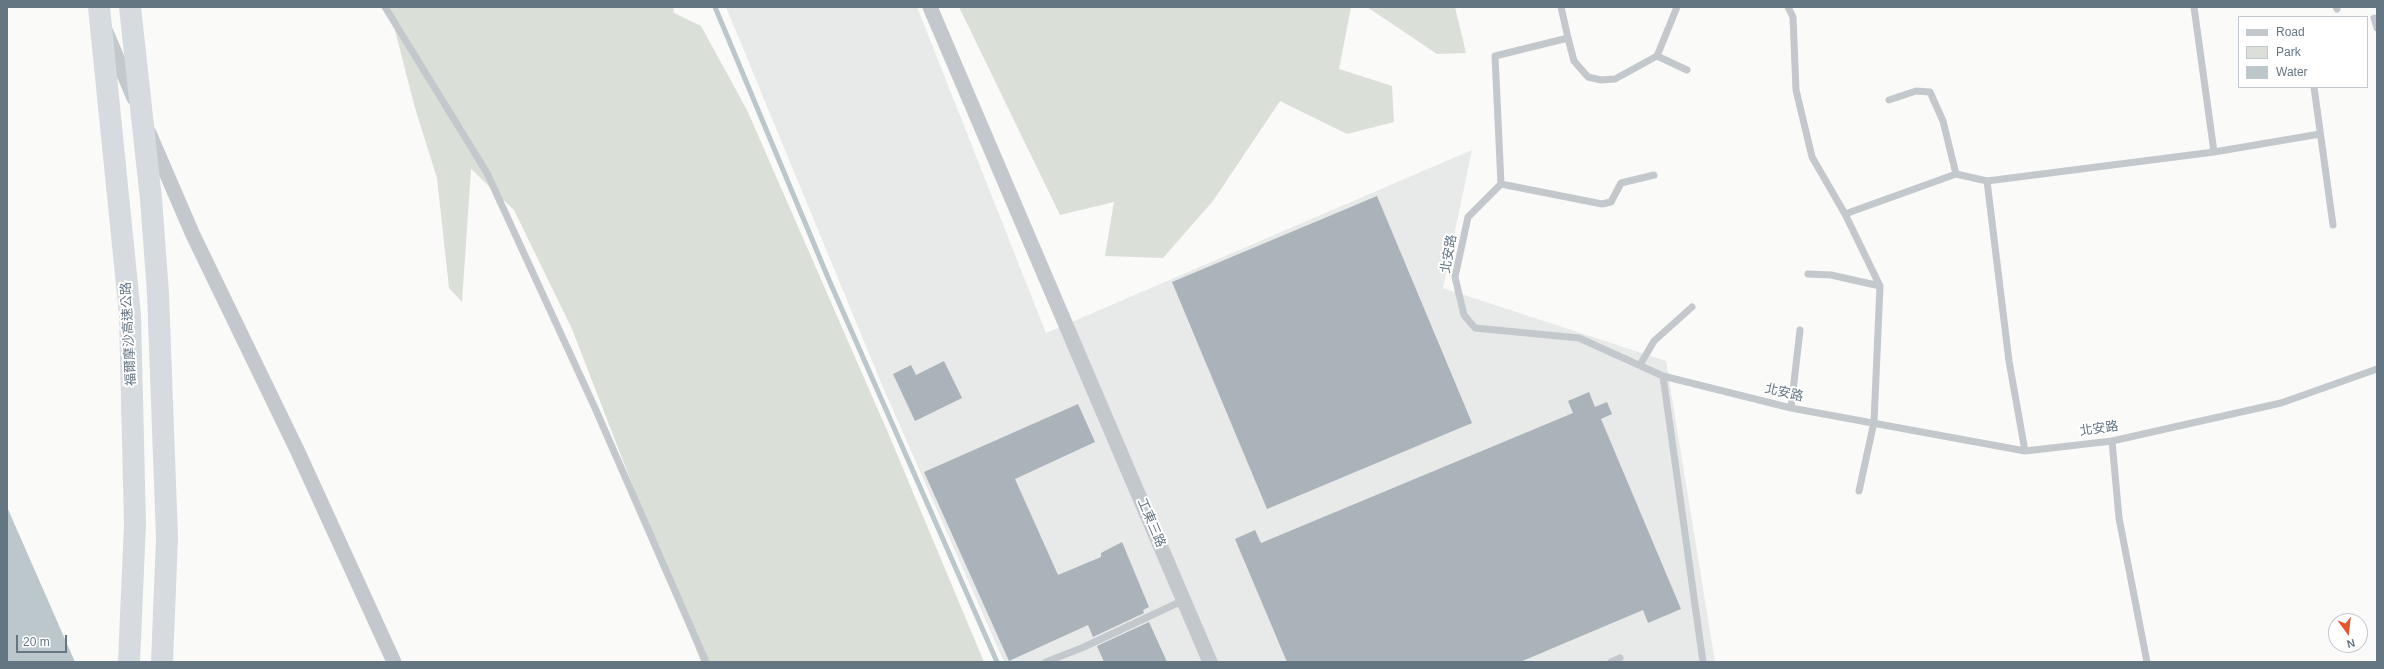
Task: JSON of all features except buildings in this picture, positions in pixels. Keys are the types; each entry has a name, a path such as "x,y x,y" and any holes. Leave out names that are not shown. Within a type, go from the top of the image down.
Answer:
{"highway":[{"name":"福爾摩沙高速公路","path":"97,7 130,315 135,524 129,662"},
{"path":"130,7 151,199 158,294 167,538 162,662"}],"street":[{"path":"97,7 193,235 298,452 394,662"},
{"name":"工東三路","path":"930,7 1210,662"}],"lane":[{"path":"385,7 487,173 595,408 706,662"},
{"path":"1561,7 1574,62 1588,77 1601,80 1615,79 1657,56 1677,7"},
{"path":"1788,7 1792,17 1796,90 1812,157 1845,214 1880,286 1874,422 1859,491"},
{"path":"2194,7 2214,152"},
{"path":"2374,18 2377,28"},
{"path":"1568,38 1495,56 1501,184 1602,204 1611,202 1621,183 1654,175"},
{"path":"1657,56 1687,70"},
{"path":"2314,88 2333,225"},
{"path":"1890,100 1916,91 1930,92 1943,121 1956,174"},
{"path":"1845,214 1956,174 1987,181 2214,152 2320,134"},
{"path":"1987,181 2009,360 2025,451"},
{"name":"北安路","path":"1501,184 1468,217 1455,277 1464,315 1475,328 1579,338 1664,376 1791,408 1874,422 2025,451 2112,440 2281,403 2377,369"},
{"path":"1808,274 1831,275 1880,286"},
{"path":"1640,366 1654,341 1692,306"},
{"path":"1791,408 1800,330"},
{"path":"1664,376 1703,662"},
{"path":"2112,440 2119,518 2147,662"},
{"path":"1046,662 1084,647 1184,600"},
{"path":"1611,662 1620,658"}],"shaded area":[{"path":"726,7 917,7 1046,333 1472,150 1443,288 1666,361 1715,662 1004,662 882,385"}],"green space":[{"path":"389,7 673,7 674,13 701,26 747,110 889,435 984,662 701,662 572,329 514,210 471,169 462,302 449,288 437,178 415,108"},
{"path":"959,7 1351,7 1339,69 1392,86 1394,122 1347,134 1280,101 1213,201 1163,258 1105,256 1114,202 1060,215"},
{"path":"1367,7 1455,7 1466,53 1437,54"}],"water":[{"path":"7,507 75,662 7,662"}],"waterway":[{"path":"715,7 829,280 997,662"}]}
